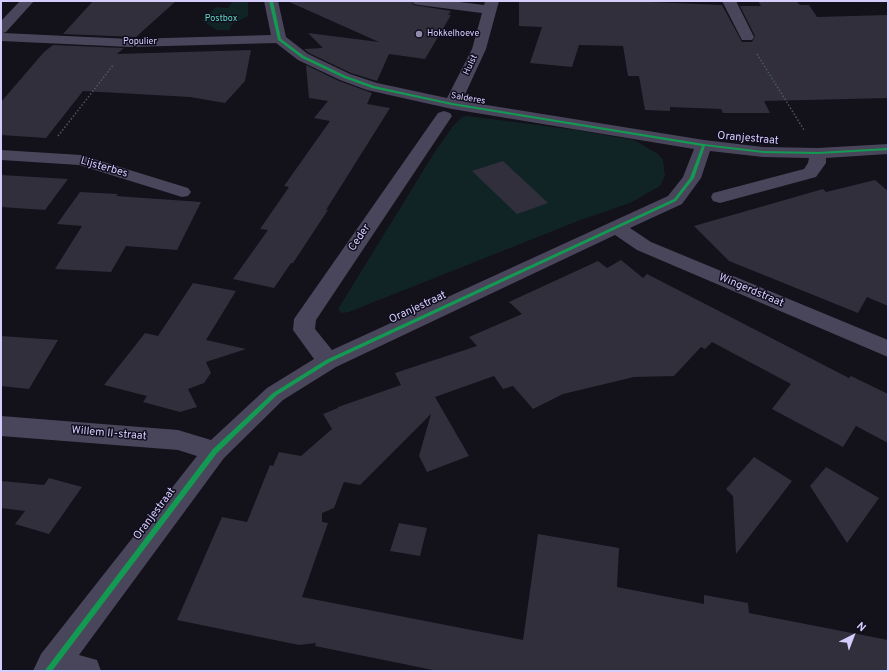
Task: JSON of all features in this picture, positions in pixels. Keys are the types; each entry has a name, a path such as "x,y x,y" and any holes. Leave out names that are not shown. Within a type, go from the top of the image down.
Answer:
{"street":[{"path":"1,29 27,1"},
{"path":"272,1 279,39"},
{"path":"419,1 491,5"},
{"path":"729,1 747,37"},
{"name":"Hulst","path":"448,110 479,49 491,5"},
{"name":"Populier","path":"1,37 130,43 279,39"},
{"name":"Salderes","path":"279,39 303,56 345,77 448,110 704,145"},
{"name":"Ceder","path":"328,361 304,330 305,319 448,110"},
{"name":"Oranjestraat","path":"50,668 215,451 275,394 328,361 675,200 692,178 704,145 763,152 818,152 888,149"},
{"path":"720,197 810,173 817,163 818,152"},
{"name":"Lijsterbes","path":"1,155 81,160 182,192"},
{"name":"Wingerdstraat","path":"617,228 644,246 888,350"},
{"name":"Willem II-straat","path":"1,426 178,440 215,451"},
{"path":"50,668 86,671"}],"path":[{"path":"747,37 818,152"},
{"path":"42,157 130,43"}],"green space":[{"name":"Postbox","path":"233,1 248,1 248,16 231,25 230,30 217,30 202,21 216,7 228,8"},
{"path":"468,116 576,130 634,140 658,154 663,160 665,176 660,186 630,203 578,221 349,312 342,313 338,309 436,150 453,126 462,117"}],"building":[{"path":"93,1 176,1 136,37 63,34"},
{"path":"287,1 411,1 414,5 451,11 448,15 451,15 425,59 389,54 377,81 351,73 309,53 304,49 323,48 308,33 379,42"},
{"path":"519,1 625,1 722,5 742,42 752,42 755,36 740,6 761,6 758,1 796,1 800,5 809,5 817,17 888,15 888,98 764,101 770,113 723,113 721,109 670,107 670,111 645,110 639,76 628,76 623,46 579,45 572,67 530,63 542,27 519,26"},
{"path":"53,45 124,48 117,54 251,50 245,81 225,103 190,97 83,91 46,138 1,135 1,102 44,52"},
{"path":"306,65 339,81 372,93 367,104 390,108 326,210 328,210 293,263 291,263 274,288 233,279 268,230 260,229 289,187 284,186 330,121 314,118 328,101 309,98"},
{"path":"503,161 548,203 517,214 472,171"},
{"path":"1,175 68,179 45,210 1,207"},
{"path":"875,180 888,191 888,306 867,297 858,313 729,261 694,226 823,189 826,192"},
{"path":"80,192 201,202 177,250 126,246 111,272 55,269 82,226 57,224"},
{"path":"621,260 643,278 647,274 849,378 851,376 888,394 888,443 856,426 843,447 772,409 791,384 712,342 705,349 701,347 674,376 634,377 563,394 533,409 513,386 503,389 494,376 435,397 469,456 427,472 419,456 431,414 360,485 344,482 334,508 322,513 322,522 328,523 302,597 523,640 538,534 619,548 617,587 704,604 704,595 748,603 749,613 888,640 888,671 438,671 315,646 316,643 299,645 177,620 222,517 247,522 270,465 273,466 279,452 301,456 332,429 323,414 338,407 401,385 395,373 477,346 469,337 522,314 509,302 598,261 607,268"},
{"path":"193,283 236,291 206,340 246,349 206,362 211,373 204,383 188,389 197,407 180,412 143,402 147,396 104,385 145,333 158,336"},
{"path":"1,336 58,340 29,389 1,386"},
{"path":"754,457 792,481 736,554 733,496 726,489"},
{"path":"826,467 879,498 847,543 810,486"},
{"path":"49,478 82,487 49,534 15,524 25,511 1,508 1,481 44,485"},
{"path":"399,523 427,528 420,556 390,551"}],"cycle path":[{"path":"271,1 279,39 303,57 345,77 373,87 452,104 704,145 763,152 818,153 888,149"},
{"path":"48,671 215,451 275,394 328,361 675,200 692,178 704,145"}],"place":[{"name":"Hokkelhoeve","path":"419,34"}]}
